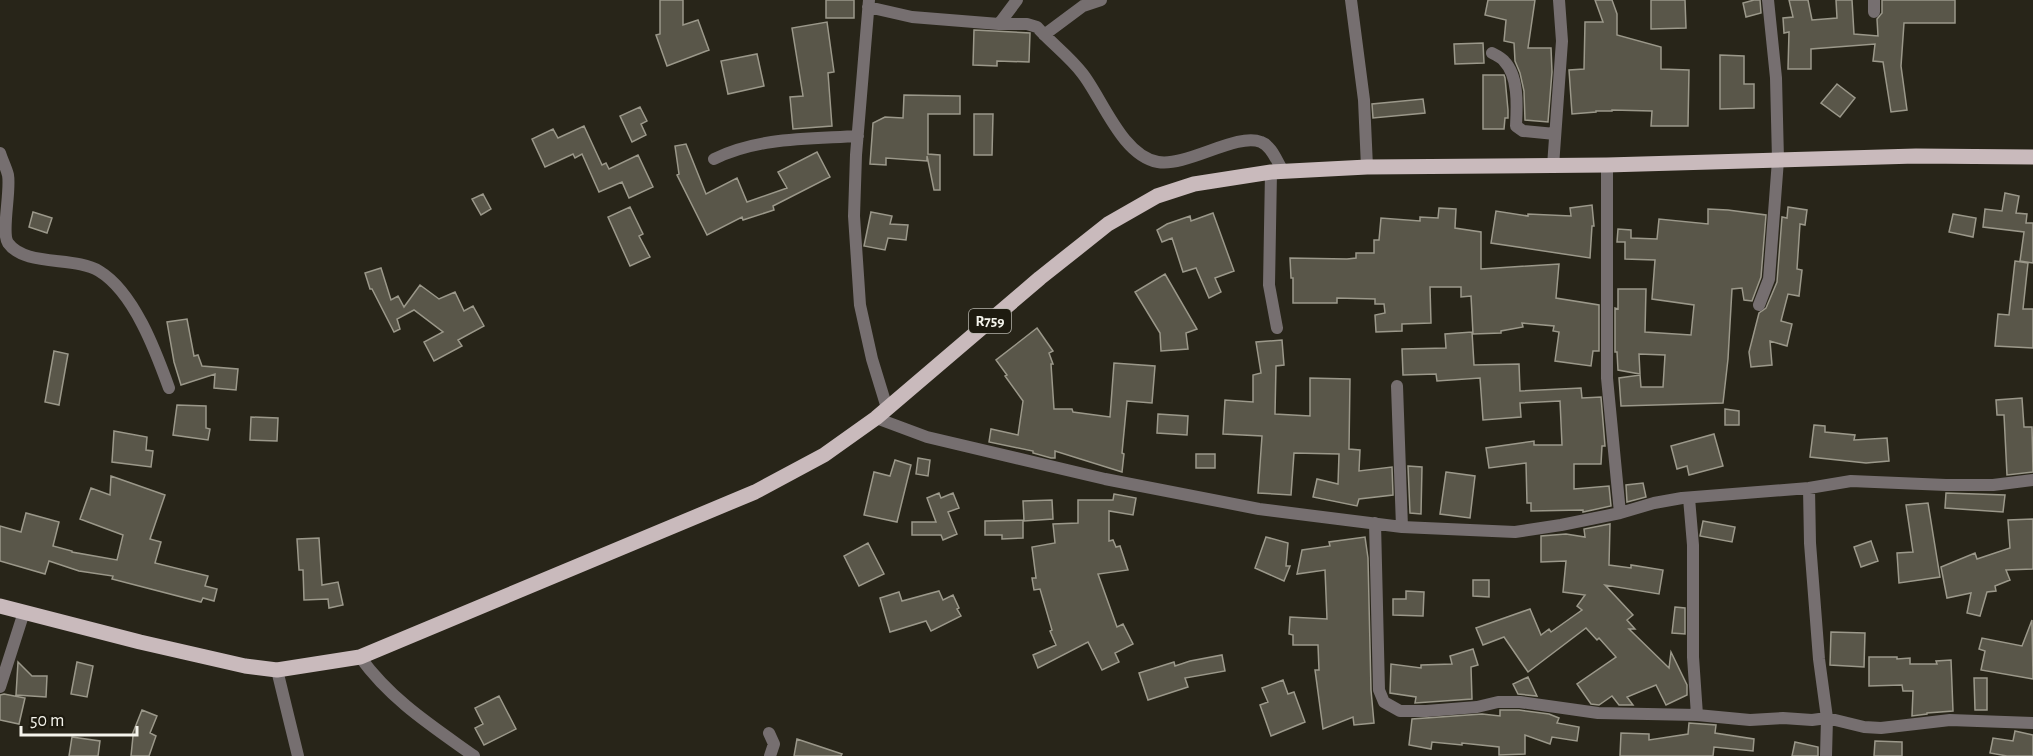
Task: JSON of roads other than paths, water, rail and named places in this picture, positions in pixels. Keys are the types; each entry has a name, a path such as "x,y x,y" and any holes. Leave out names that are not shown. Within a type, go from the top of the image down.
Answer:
{"main road":[{"name":"R759","path":"0,606 205,658 277,670 360,657 755,492 824,455 881,413 1040,278 1108,224 1157,196 1194,184 1277,171 1367,167 1607,165 1916,156 2033,157"}],"street":[{"path":"999,24 1017,0"},
{"path":"1044,35 1083,6 1101,0"},
{"path":"1352,0 1364,100 1367,167"},
{"path":"1553,166 1562,41 1559,0"},
{"path":"1759,305 1769,279 1774,238 1778,160 1776,78 1768,0"},
{"path":"1277,328 1269,285 1277,171 1271,150 1262,142 1248,140 1177,161 1158,162 1138,153 1114,126 1082,72 1037,27 1027,24 912,17 868,3 854,216 860,305 881,413 927,437 1105,479 1172,490 1258,509 1402,527 1515,531 1553,527 1620,513 1669,499 1809,488 1851,481 1993,485 2033,480"},
{"path":"1492,53 1504,61 1510,72 1517,102 1516,126 1523,131 1556,134"},
{"path":"714,159 727,152 764,144 858,136"},
{"path":"0,153 8,176 5,232 7,242 18,253 77,264 97,270 112,281 141,323 170,388"},
{"path":"1607,165 1607,378 1620,513"},
{"path":"1397,386 1402,527"},
{"path":"1809,488 1810,543 1819,659 1827,718 1826,756"},
{"path":"1689,498 1693,545 1693,657 1697,715"},
{"path":"1375,524 1379,690 1384,702 1400,711 1426,711 1498,702 1520,702 1598,713 1697,715 1750,720 1827,718 1864,727 1881,728 1950,720 2033,723"},
{"path":"0,687 24,612"},
{"path":"360,657 376,679 397,699 474,756"},
{"path":"277,670 298,756"},
{"path":"769,733 774,744 770,756"}]}
